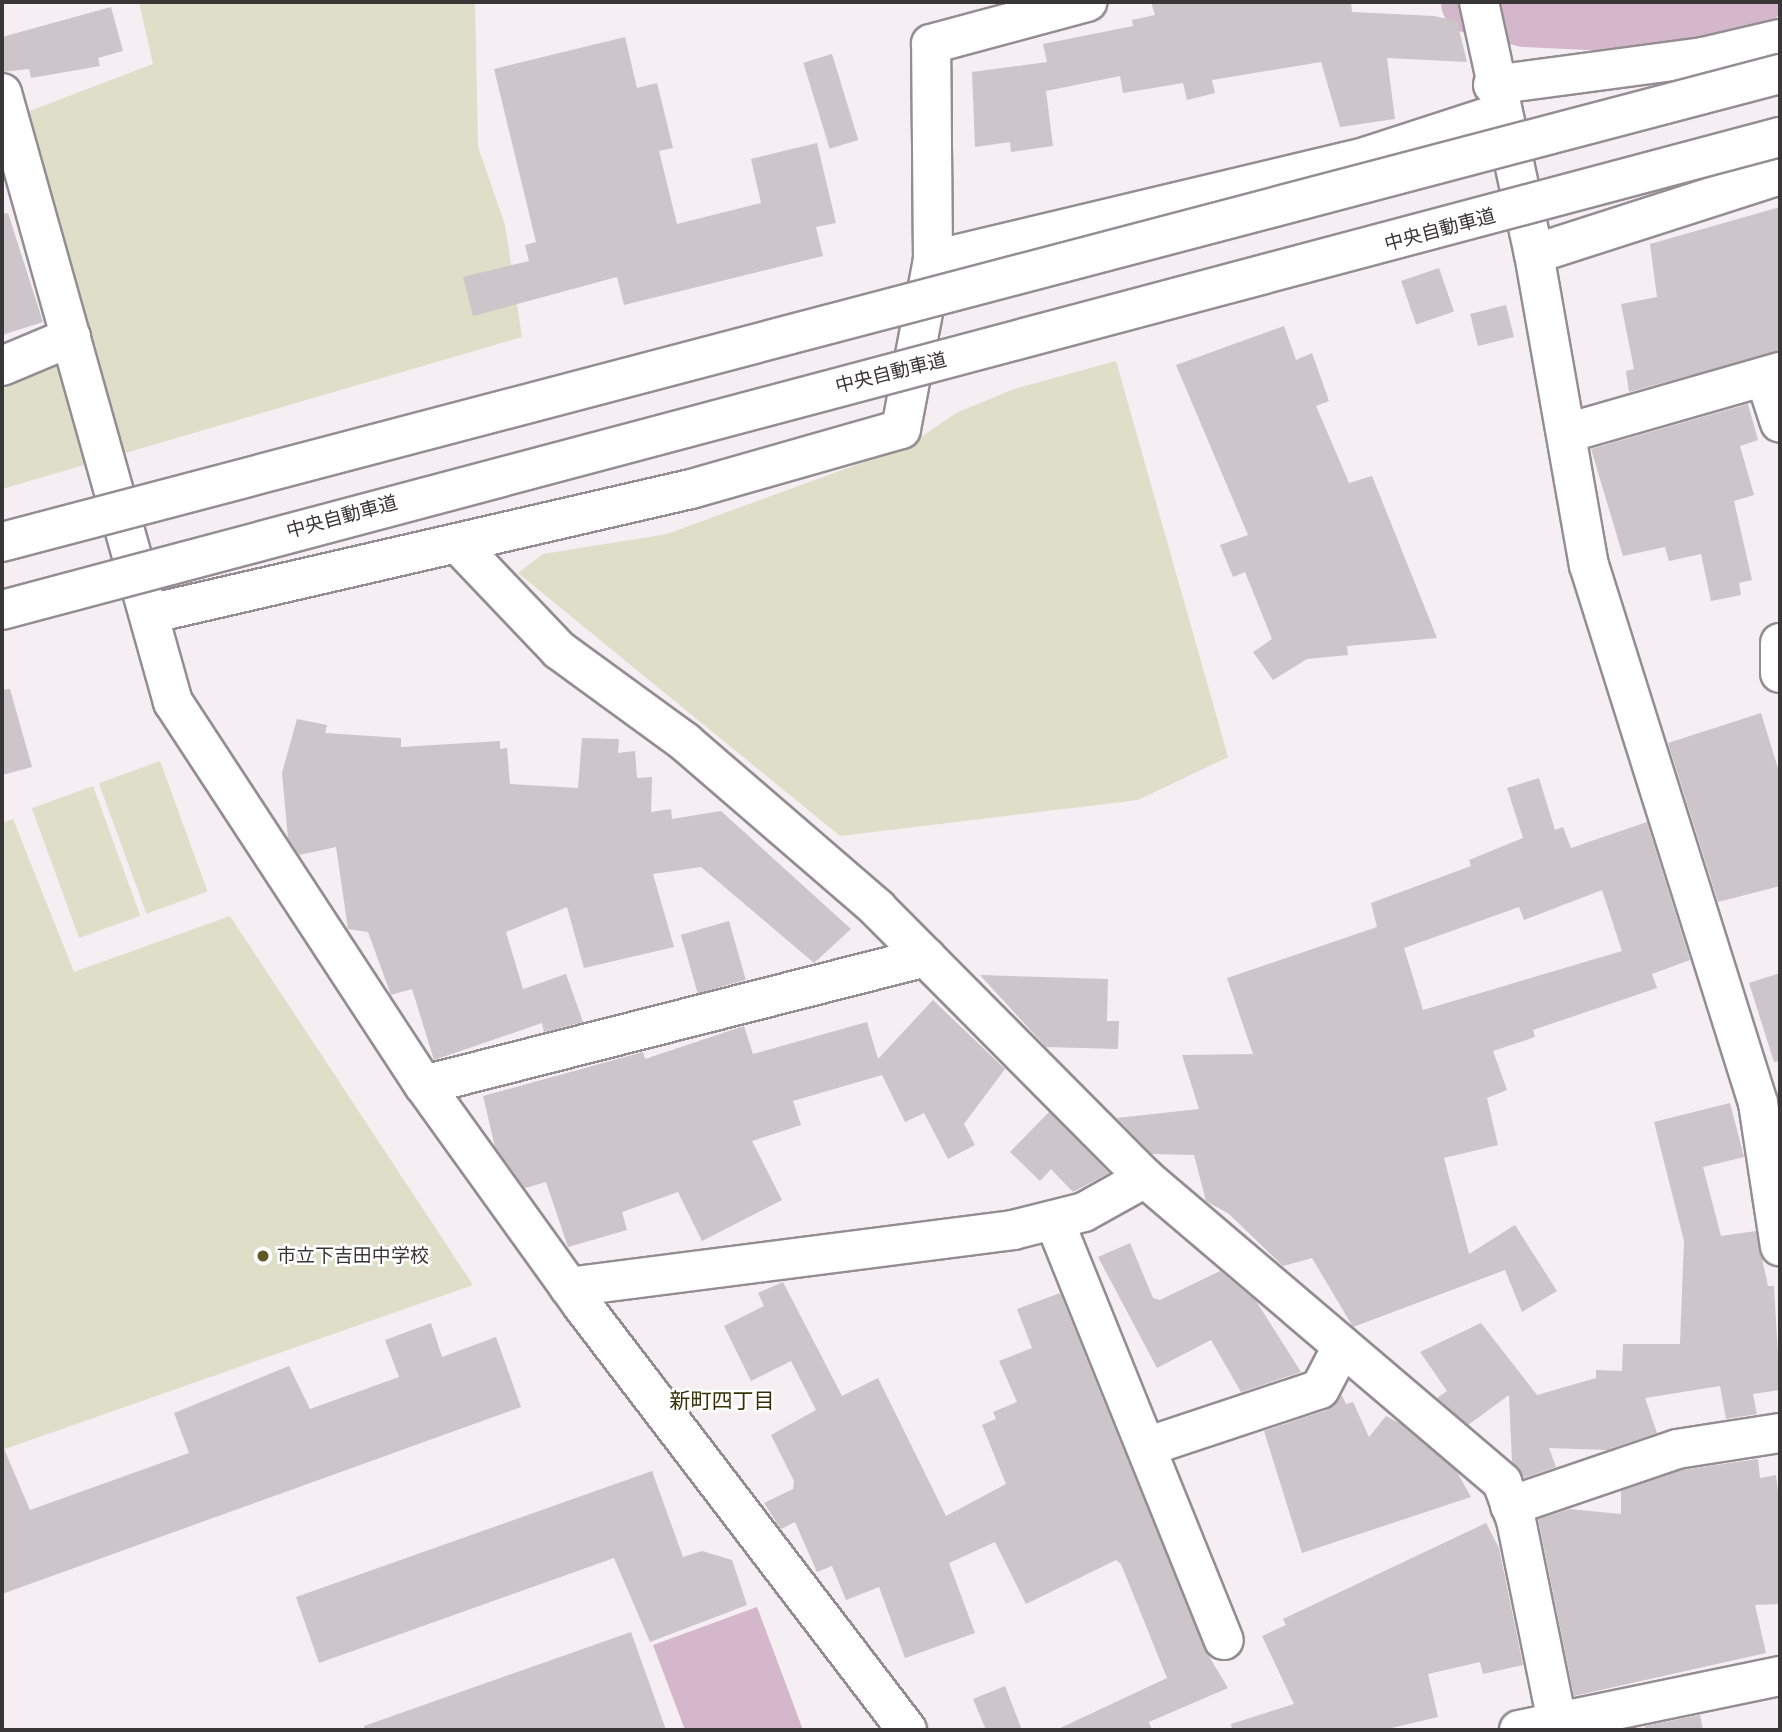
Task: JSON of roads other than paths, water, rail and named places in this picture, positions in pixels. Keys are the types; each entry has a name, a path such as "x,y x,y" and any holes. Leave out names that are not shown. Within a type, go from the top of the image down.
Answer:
{"main road":[{"path":"149,614 459,545 901,429 933,260 931,44 1087,2"},
{"path":"1482,18 1497,99 1534,254 1590,565 1758,1103 1780,1246"},
{"path":"933,260 1367,156 1497,99 1780,39"},
{"path":"2,542 1780,75"},
{"path":"2,93 173,702 424,1085 569,1287 907,1730"},
{"name":"中央自動車道","path":"2,610 1780,137"},
{"path":"1534,254 1780,175"},
{"path":"2,366 71,337"},
{"path":"1567,433 1773,374 1780,423"},
{"path":"459,545 559,650 685,742 926,957 1145,1178 1502,1482 1510,1506 1557,1721"},
{"path":"1780,643 1780,673"},
{"path":"424,1085 926,957"},
{"path":"569,1287 924,1243 1054,1220 1084,1212 1145,1178"},
{"path":"1054,1220 1224,1640"},
{"path":"1146,1447 1320,1388 1342,1347"},
{"path":"1510,1506 1677,1449 1780,1433"},
{"path":"1519,1730 1780,1676"}],"waterway":[{"path":"1472,2 1525,15 1630,20 1730,12 1749,2"}],"place":[{"name":"市立下吉田中学校","path":"263,1256"}],"district":[{"name":"新町四丁目","path":"722,1401"}]}
